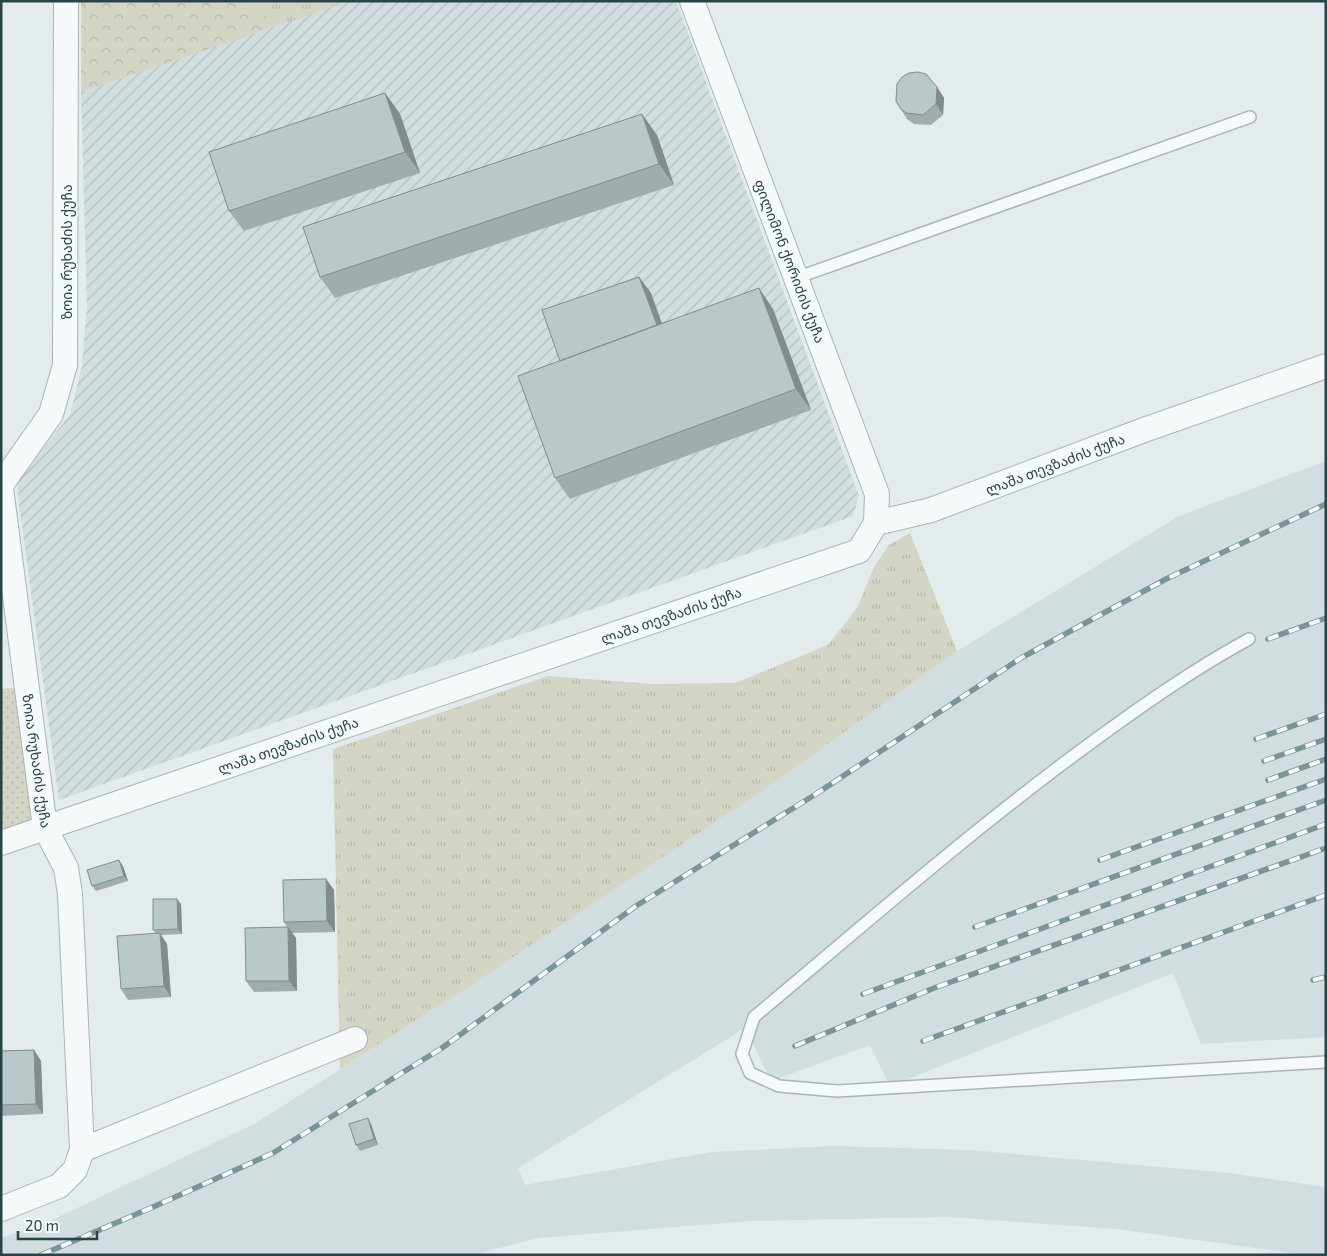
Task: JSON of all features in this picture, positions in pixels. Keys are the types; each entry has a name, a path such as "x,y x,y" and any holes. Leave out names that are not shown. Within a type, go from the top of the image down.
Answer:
{"street":[{"name":"ზოია რუხაძის ქუჩა","path":"66,1 66,365 51,414 1,486 45,828 66,868 70,894 82,1150"},
{"name":"ფილიმონ ქორიძის ქუჩა","path":"692,1 877,494 876,523"},
{"name":"ლაშა თევზაძის ქუჩა","path":"1,843 859,551 876,523 931,510 1144,430 1326,366"},
{"path":"1,1209 59,1186 75,1170 82,1150 356,1039"}],"lane":[{"path":"796,278 1250,117"},
{"path":"1249,639 1205,662 1163,690 1010,802 754,1017 742,1054 750,1073 778,1086 837,1091 1326,1062"}],"shaded area":[{"path":"349,1 676,1 859,496 853,516 59,800 16,481 70,415 82,366 87,306 81,92"},
{"path":"1326,461 1326,1037 1201,1044 1173,973 890,1086 870,1045 771,1081 745,1028 518,1168 525,1185 712,1152 834,1146 969,1150 1229,1173 1326,1187 1326,1255 1306,1255 1116,1229 949,1217 750,1221 539,1238 472,1255 1,1255 1,1238 52,1220 256,1123 458,994 771,785 957,651 1179,516"}],"green space":[{"path":"81,1 244,1 280,25 81,92"},
{"path":"244,1 349,1 280,25"},
{"path":"910,533 957,651 771,785 458,994 340,1069 333,749 548,676 651,684 735,683 828,645 857,608 874,567 889,545"},
{"path":"27,687 45,828 1,843 1,689"}],"building":[{"path":"918,72 926,74 937,87 936,104 923,115 906,113 896,101 897,84 902,77 909,73"},
{"path":"385,93 405,152 229,211 209,152"},
{"path":"642,114 659,164 320,277 303,227"},
{"path":"639,277 657,325 560,361 542,310"},
{"path":"759,288 796,389 555,478 518,376"},
{"path":"119,860 124,876 92,886 87,870"},
{"path":"326,879 327,921 284,922 283,880"},
{"path":"153,899 177,899 178,929 153,930"},
{"path":"288,927 289,981 246,981 245,928"},
{"path":"160,933 164,986 121,989 117,936"},
{"path":"34,1050 36,1104 1,1105 1,1051"},
{"path":"368,1118 374,1139 356,1145 349,1124"}],"railway":[{"path":"41,1255 273,1153 442,1048 636,906 816,794 1021,658 1168,578 1326,504"},
{"path":"1268,639 1326,618"},
{"path":"1256,739 1326,714"},
{"path":"1264,761 1326,739"},
{"path":"1268,780 1326,759"},
{"path":"1100,860 1326,779"},
{"path":"975,927 1326,800"},
{"path":"863,994 1326,824"},
{"path":"795,1046 934,988 1326,848"},
{"path":"923,1041 1326,895"},
{"path":"1313,980 1326,977"}]}
